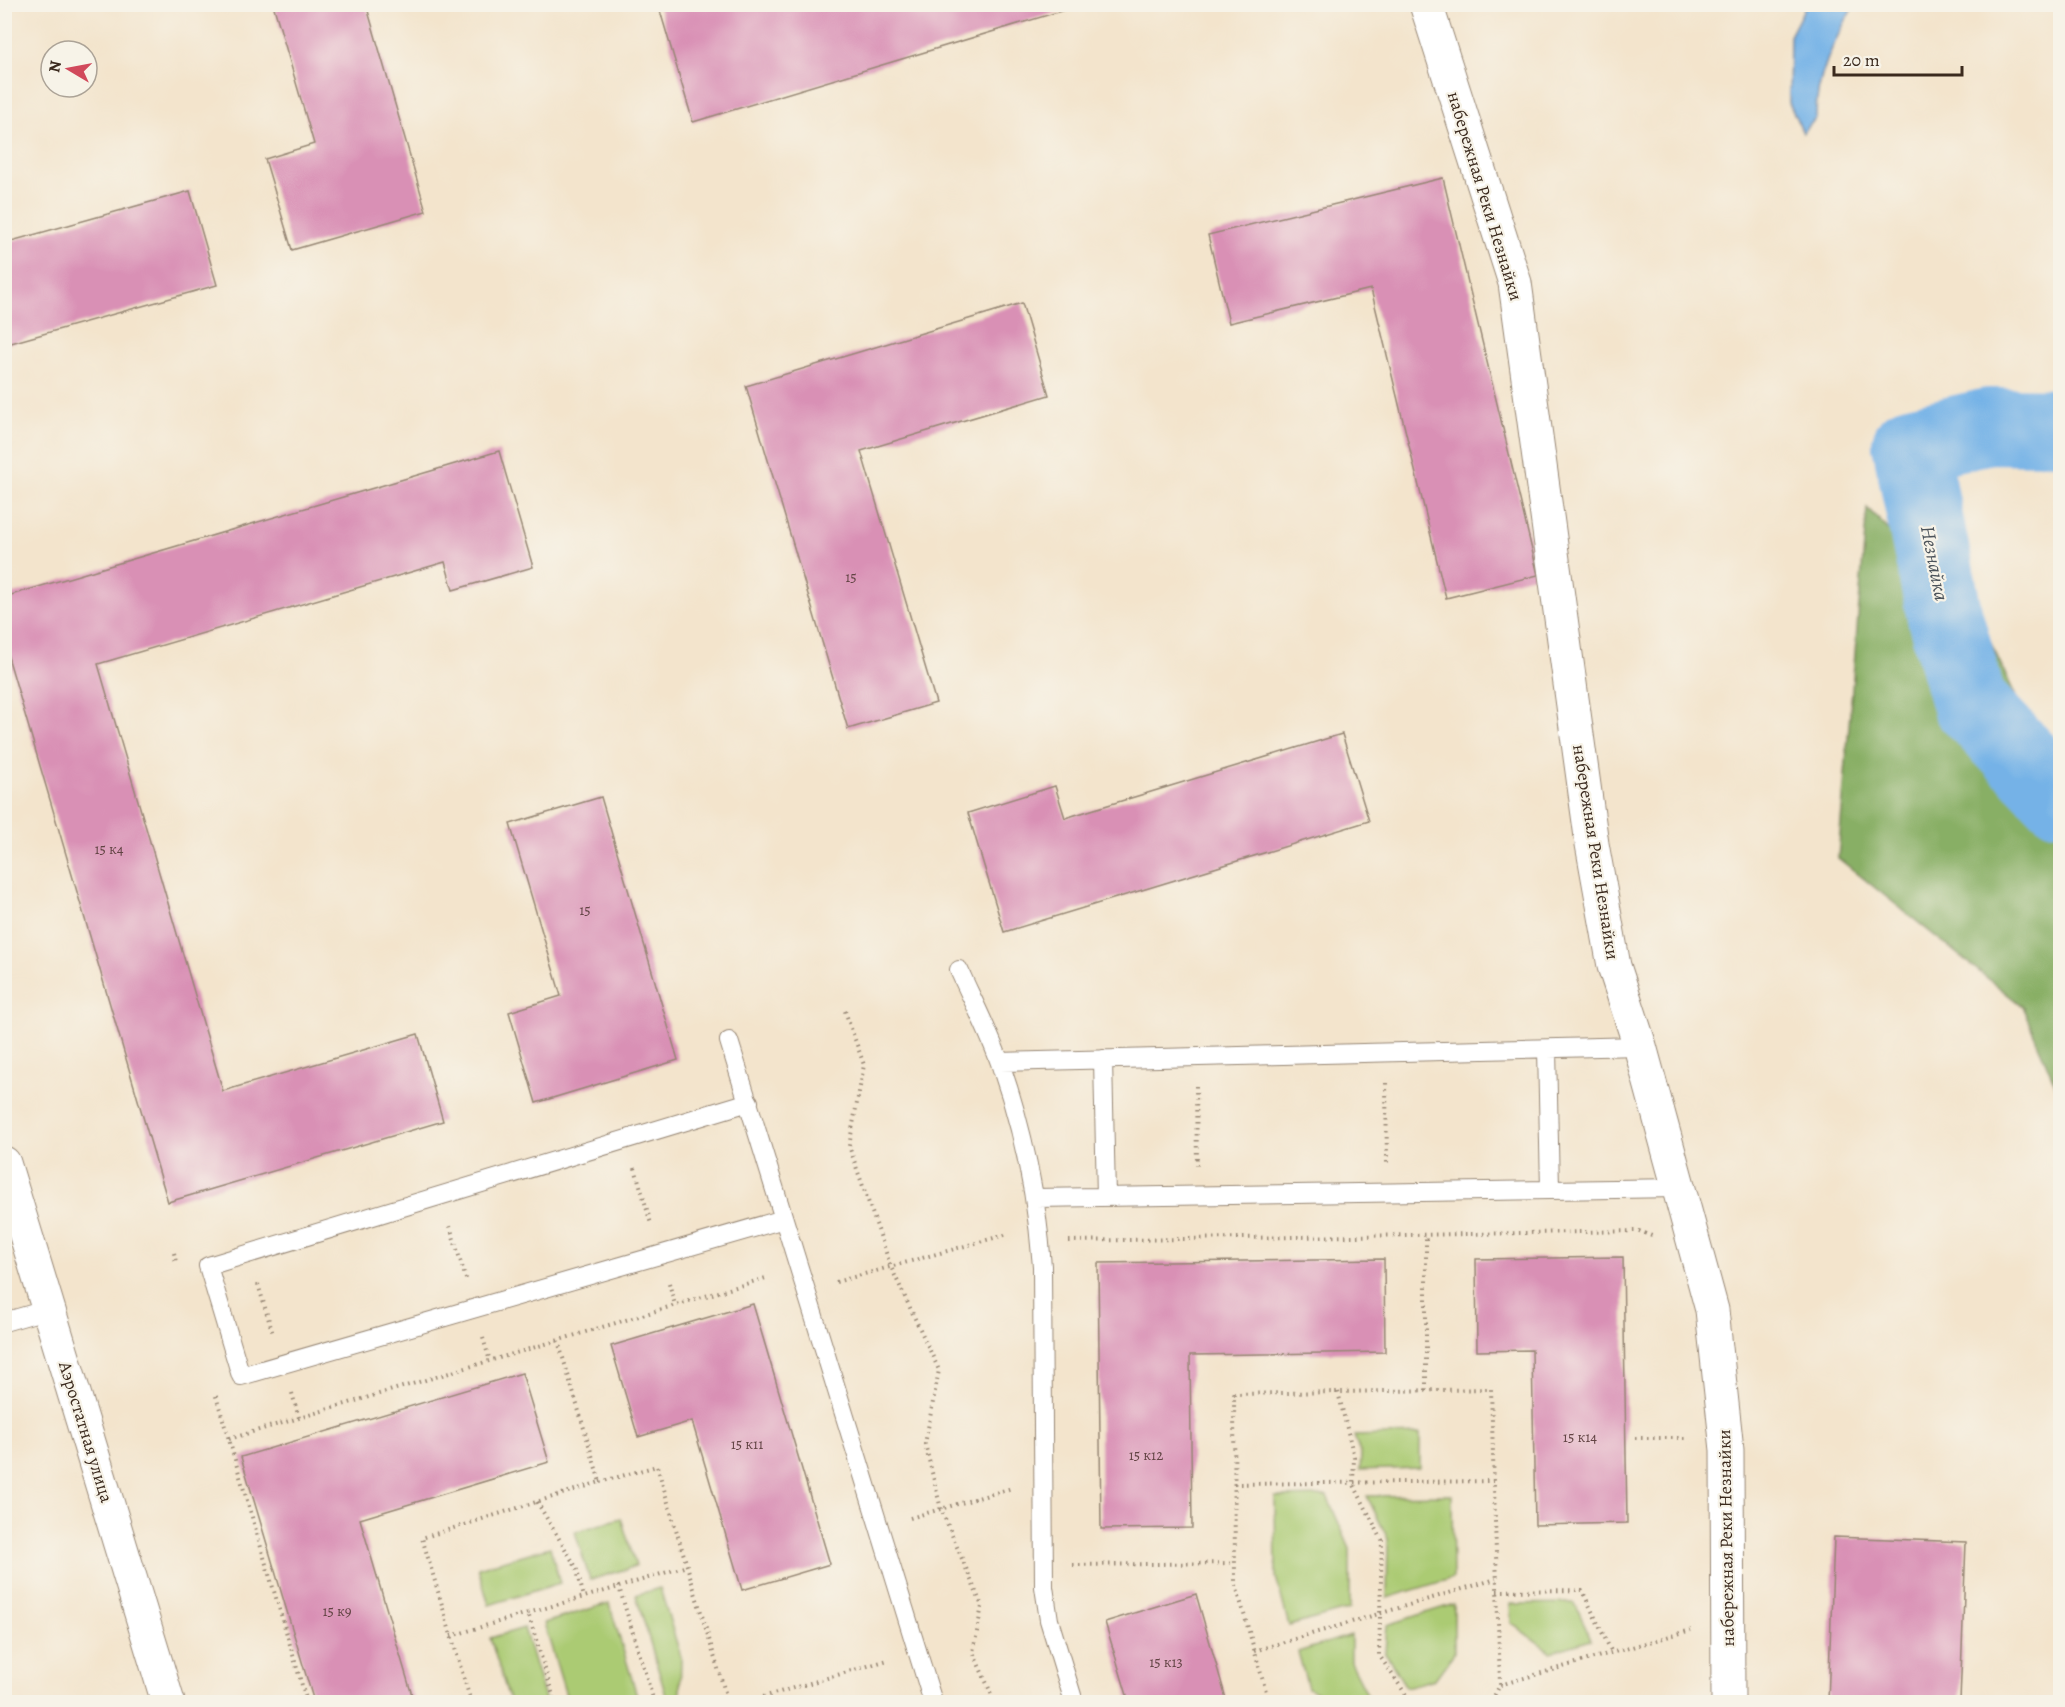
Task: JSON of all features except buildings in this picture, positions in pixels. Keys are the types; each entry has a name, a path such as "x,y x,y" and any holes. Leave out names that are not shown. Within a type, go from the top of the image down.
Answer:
{"street":[{"name":"набережная Реки Незнайки","path":"1426,4 1515,283 1592,844 1614,966 1640,1046 1712,1310 1727,1450 1728,1702"},
{"name":"Аэростатная улица","path":"4,1162 168,1702"}],"lane":[{"path":"959,970 1000,1062 1026,1153 1035,1198 1042,1266 1044,1587 1049,1620 1074,1702"},
{"path":"729,1041 933,1702"},
{"path":"1000,1062 1640,1046"},
{"path":"1547,1049 1550,1190"},
{"path":"1103,1059 1106,1197"},
{"path":"749,1102 208,1266 241,1376 784,1219"},
{"path":"1035,1198 1679,1188"},
{"path":"4,1322 49,1309"}],"path":[{"path":"844,1011 864,1065 849,1146 891,1267 939,1370 925,1444 941,1509 982,1606 973,1652 995,1702"},
{"path":"1385,1053 1388,1235"},
{"path":"1196,1057 1198,1239"},
{"path":"626,1139 675,1305"},
{"path":"440,1195 490,1361"},
{"path":"229,1439 774,1275 781,1299 1039,1226"},
{"path":"1068,1241 1639,1231 1653,1236 1657,1247"},
{"path":"1426,1235 1426,1390"},
{"path":"174,1253 177,1264"},
{"path":"248,1254 299,1418"},
{"path":"558,1341 600,1482"},
{"path":"213,1385 308,1702"},
{"path":"1269,1702 1234,1582 1234,1394 1491,1389 1500,1685 1491,1702"},
{"path":"1338,1392 1354,1456 1353,1483 1382,1540 1379,1655 1411,1702"},
{"path":"1635,1438 1693,1438"},
{"path":"471,1702 422,1538 657,1466 728,1702"},
{"path":"879,1527 1043,1479"},
{"path":"1234,1484 1493,1481"},
{"path":"537,1502 576,1567 584,1597"},
{"path":"1072,1565 1234,1563"},
{"path":"451,1636 687,1566"},
{"path":"1254,1651 1496,1579"},
{"path":"619,1587 654,1702"},
{"path":"1497,1591 1582,1590 1612,1653"},
{"path":"528,1613 555,1702"},
{"path":"1500,1685 1697,1629"},
{"path":"885,1648 891,1670"},
{"path":"746,1702 888,1660"}],"green space":[{"path":"1867,508 1981,622 2053,776 2060,771 2060,1096 2022,1006 1838,858"},
{"path":"1420,1434 1420,1468 1360,1470 1361,1455 1354,1436"},
{"path":"1452,1495 1453,1578 1387,1598 1388,1539 1367,1496"},
{"path":"1327,1496 1350,1549 1350,1609 1289,1626 1276,1577 1275,1497"},
{"path":"621,1518 636,1566 590,1580 575,1532"},
{"path":"550,1547 560,1583 489,1605 478,1568"},
{"path":"660,1588 681,1657 680,1694 667,1699 636,1595"},
{"path":"609,1603 639,1702 568,1702 544,1623"},
{"path":"1575,1603 1591,1640 1551,1652 1511,1623 1510,1604"},
{"path":"1454,1604 1454,1653 1435,1679 1406,1687 1385,1653 1387,1625"},
{"path":"524,1628 546,1702 510,1702 490,1638"},
{"path":"1351,1635 1351,1662 1369,1698 1351,1702 1337,1701 1308,1688 1298,1652"}],"water":[{"path":"1806,5 1854,5 1833,45 1823,73 1816,118 1803,133 1789,103 1790,36"}],"waterway":[{"name":"Незнайка","path":"2060,427 1989,426 1910,444 1945,617 1969,702 2060,797"}]}
